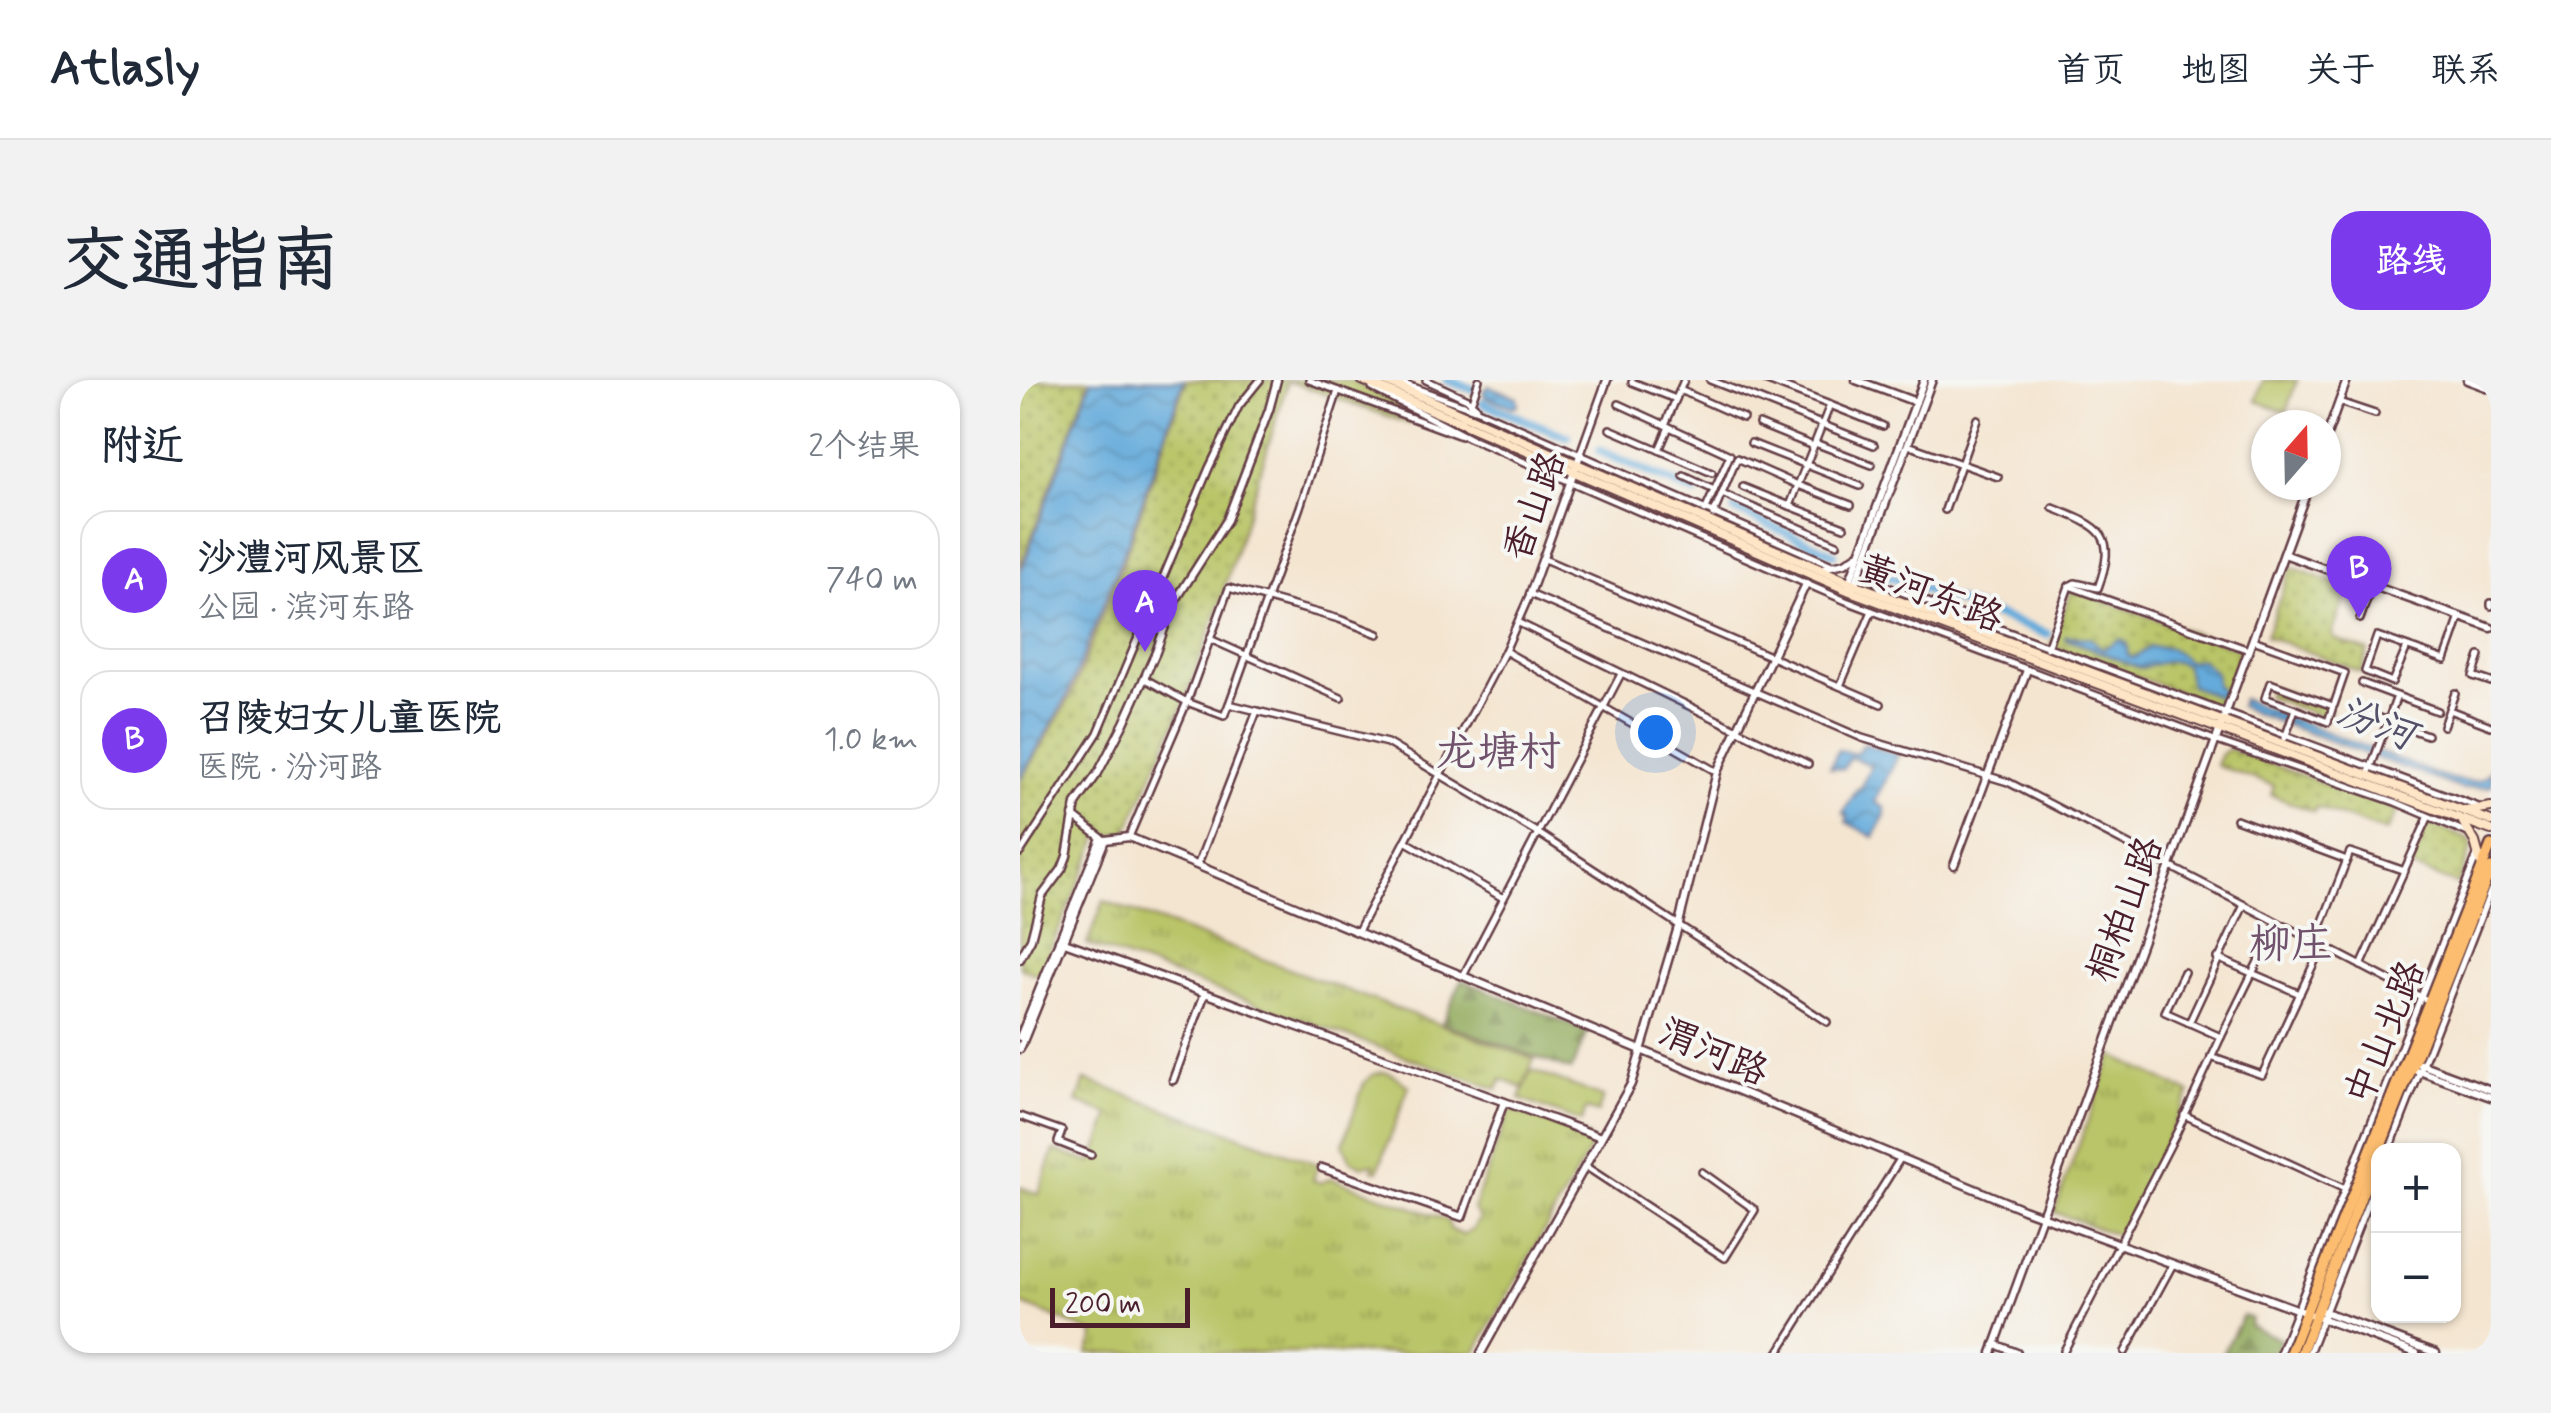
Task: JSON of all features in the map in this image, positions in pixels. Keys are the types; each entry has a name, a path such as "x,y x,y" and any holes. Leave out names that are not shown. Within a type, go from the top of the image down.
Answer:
{"main road":[{"name":"黄河东路","path":"1359,380 1496,434 1579,460 1815,569 1850,590 1894,600 2462,815 2491,821"},
{"name":"黄河东路","path":"1383,380 1496,434 1572,478 1850,590 2369,771 2491,830"},
{"path":"2487,808 2462,815 2488,869"},
{"name":"中山北路","path":"2383,1143 2433,1003 2488,869 2491,845"},
{"name":"中山北路","path":"2301,1353 2413,1065"},
{"name":"中山北路","path":"2290,1353 2314,1313 2371,1172"}],"street":[{"path":"1020,853 1098,733 1210,468 1239,406 1260,380"},
{"path":"1020,959 1031,939 1042,896 1067,856 1076,804 1098,773 1145,679 1172,606 1236,501 1277,380"},
{"path":"1309,380 1572,478 1806,584 1850,590 1872,611 2332,779 2472,835"},
{"path":"1359,380 1469,438 1496,434 1471,403 1429,380"},
{"path":"1393,380 1480,411 1579,460 1835,566"},
{"path":"1471,403 1479,380"},
{"name":"香山路","path":"1530,594 1608,380"},
{"path":"1659,450 1684,380"},
{"path":"1710,380 1874,445"},
{"path":"1765,380 1884,426"},
{"path":"1856,380 1919,403"},
{"path":"1850,590 1908,445 1924,380"},
{"path":"1815,569 1835,566 1865,552 1919,403 1932,380"},
{"path":"2336,410 2347,380"},
{"path":"2467,380 2491,388"},
{"path":"1632,382 1676,399"},
{"path":"1680,390 1742,418"},
{"path":"1145,679 1187,702 1224,716 1338,391"},
{"path":"2339,402 2375,414"},
{"path":"1620,404 1730,455 1704,512"},
{"path":"1790,506 1830,405"},
{"path":"1945,510 1978,419"},
{"path":"1759,424 1872,465"},
{"path":"1610,429 1712,473"},
{"path":"1750,444 1860,486"},
{"path":"1908,445 1998,477"},
{"path":"1713,515 1737,458 1851,505"},
{"path":"1684,476 1714,490"},
{"path":"1743,487 1844,527"},
{"path":"1722,494 1837,544"},
{"name":"桐柏山路","path":"1993,1349 2304,500"},
{"path":"2053,508 2092,524 2102,533 2106,565 2098,588 2084,583 2070,586"},
{"path":"1865,552 1877,583 1894,600"},
{"path":"2284,554 2491,628"},
{"path":"1543,559 1881,704"},
{"path":"1877,583 2224,722"},
{"path":"1480,1353 1631,1084 1678,927 1717,772 1806,584"},
{"path":"2360,619 2372,585"},
{"path":"2047,648 2070,586"},
{"path":"2070,586 2249,650"},
{"path":"1130,837 1187,702 1229,588 1378,634"},
{"path":"1358,931 1505,651 1530,594 1862,738 2008,782 2433,1003"},
{"path":"1840,687 1872,611"},
{"path":"2407,647 2392,682 2365,671 2377,636 2445,660 2460,617"},
{"path":"1518,623 1808,764"},
{"path":"1210,640 1341,698"},
{"path":"2252,640 2345,673 2328,722 2265,698 2270,683 2333,706"},
{"path":"1505,651 1717,772"},
{"path":"2480,656 2473,676 2491,682"},
{"path":"1954,865 2027,670"},
{"path":"1462,976 1621,674"},
{"path":"2362,684 2437,711"},
{"path":"2443,726 2455,694"},
{"path":"2396,696 2369,771 2487,808"},
{"path":"1229,704 1387,744 1538,833 1827,1022"},
{"path":"2355,708 2427,735"},
{"path":"2284,740 2295,710"},
{"path":"2449,710 2491,726"},
{"path":"1198,864 1257,712"},
{"path":"1020,1048 1103,839 1072,816"},
{"path":"2361,966 2428,818"},
{"path":"2236,819 2347,860"},
{"name":"渭河路","path":"1103,839 1130,837 1198,864 2040,1216 2436,1353"},
{"path":"1405,841 1503,898"},
{"path":"2212,1057 2262,1075 2300,994 2350,852 2406,871"},
{"path":"2433,1003 2478,852"},
{"path":"2309,1353 2314,1313 2345,1189 2491,890"},
{"path":"2189,1023 2244,905"},
{"path":"2064,1351 2277,922"},
{"path":"1062,940 1601,1137"},
{"path":"1020,1036 1062,940"},
{"path":"2217,958 2300,994"},
{"path":"2184,972 2165,1012 2220,1037"},
{"path":"1173,1080 1204,993"},
{"path":"2391,1143 2413,1065 2491,1094"},
{"path":"1322,1168 1462,1218 1504,1102"},
{"path":"2184,1115 2345,1189"},
{"path":"1020,1116 1062,1131 1058,1142 1091,1154"},
{"path":"1778,1353 1900,1159"},
{"path":"1585,1166 1725,1258 1755,1210 1702,1172"},
{"path":"2280,1353 2314,1313 2371,1192"},
{"path":"2125,1352 2172,1264"},
{"name":"渭河路","path":"2407,1346 2416,1353"},
{"path":"1993,1349 2018,1353"}],"green space":[{"path":"1020,380 1090,380 1020,568"},
{"path":"1186,380 1305,380 1412,420 1410,424 1288,381 1219,606 1185,701 1127,832 1111,835 1102,831 1039,975 1020,968 1020,782 1070,698 1125,557"},
{"path":"1317,380 1349,380 1451,431"},
{"path":"2263,380 2297,380 2287,410 2256,401"},
{"path":"2291,567 2341,585 2339,593 2346,595 2332,634 2335,639 2368,651 2361,672 2266,636"},
{"path":"2072,589 2241,650 2221,702 2213,704 2051,646"},
{"path":"2271,687 2331,709 2327,719 2267,696"},
{"path":"2229,749 2398,810 2386,832 2316,807 2314,812 2271,795 2274,786 2216,765 2221,754"},
{"path":"2428,823 2470,840 2472,846 2458,885 2411,867"},
{"path":"1104,901 1534,1059 1523,1088 1502,1079 1497,1089 1087,944"},
{"path":"1462,980 1588,1032 1571,1070 1442,1023"},
{"path":"2112,1055 2190,1093 2119,1236 2054,1212"},
{"path":"1531,1070 1603,1097 1598,1113 1586,1109 1581,1122 1520,1099"},
{"path":"1384,1072 1409,1086 1378,1171 1373,1170 1375,1164 1363,1166 1351,1161 1343,1144 1364,1083 1372,1075"},
{"path":"1085,1080 1318,1164 1313,1180 1321,1183 1331,1178 1447,1220 1451,1230 1463,1235 1473,1229 1479,1218 1473,1209 1509,1112 1514,1110 1588,1137 1590,1149 1475,1353 1088,1353 1095,1334 1020,1303 1020,1187 1039,1194 1054,1150 1092,1163 1110,1115 1077,1102"},
{"path":"2243,1315 2251,1319 2249,1325 2281,1340 2276,1353 2223,1353"}],"water":[{"path":"1091,380 1184,380 1129,539 1067,697 1020,779 1020,574"},
{"path":"1489,386 1517,397 1518,405 1513,407 1485,397 1483,391"},
{"path":"2090,638 2103,649 2120,639 2133,658 2150,647 2170,648 2188,661 2200,659 2215,672 2216,685 2222,690 2220,697 2191,686 2185,665 2179,662 2140,668 2065,639"},
{"path":"2242,699 2443,777 2476,781 2491,770 2491,786 2462,789 2254,713 2240,706"},
{"path":"1864,744 1898,755 1875,802 1885,808 1885,815 1874,837 1846,822 1848,816 1843,813 1871,765 1850,757 1843,769 1830,768 1838,750 1856,754"}],"waterway":[{"name":"汾河","path":"1447,380 1472,389"},
{"name":"汾河","path":"1483,403 1567,437"},
{"name":"汾河","path":"1600,451 1695,493"},
{"name":"汾河","path":"1735,510 1834,554"},
{"name":"汾河","path":"1882,574 2047,634"}],"place":[{"name":"召陵妇女儿童医院","path":"2359,618"},
{"name":"沙澧河风景区","path":"1145,652"}],"district":[{"name":"龙塘村","path":"1498,750"},
{"name":"柳庄","path":"2291,942"}]}
